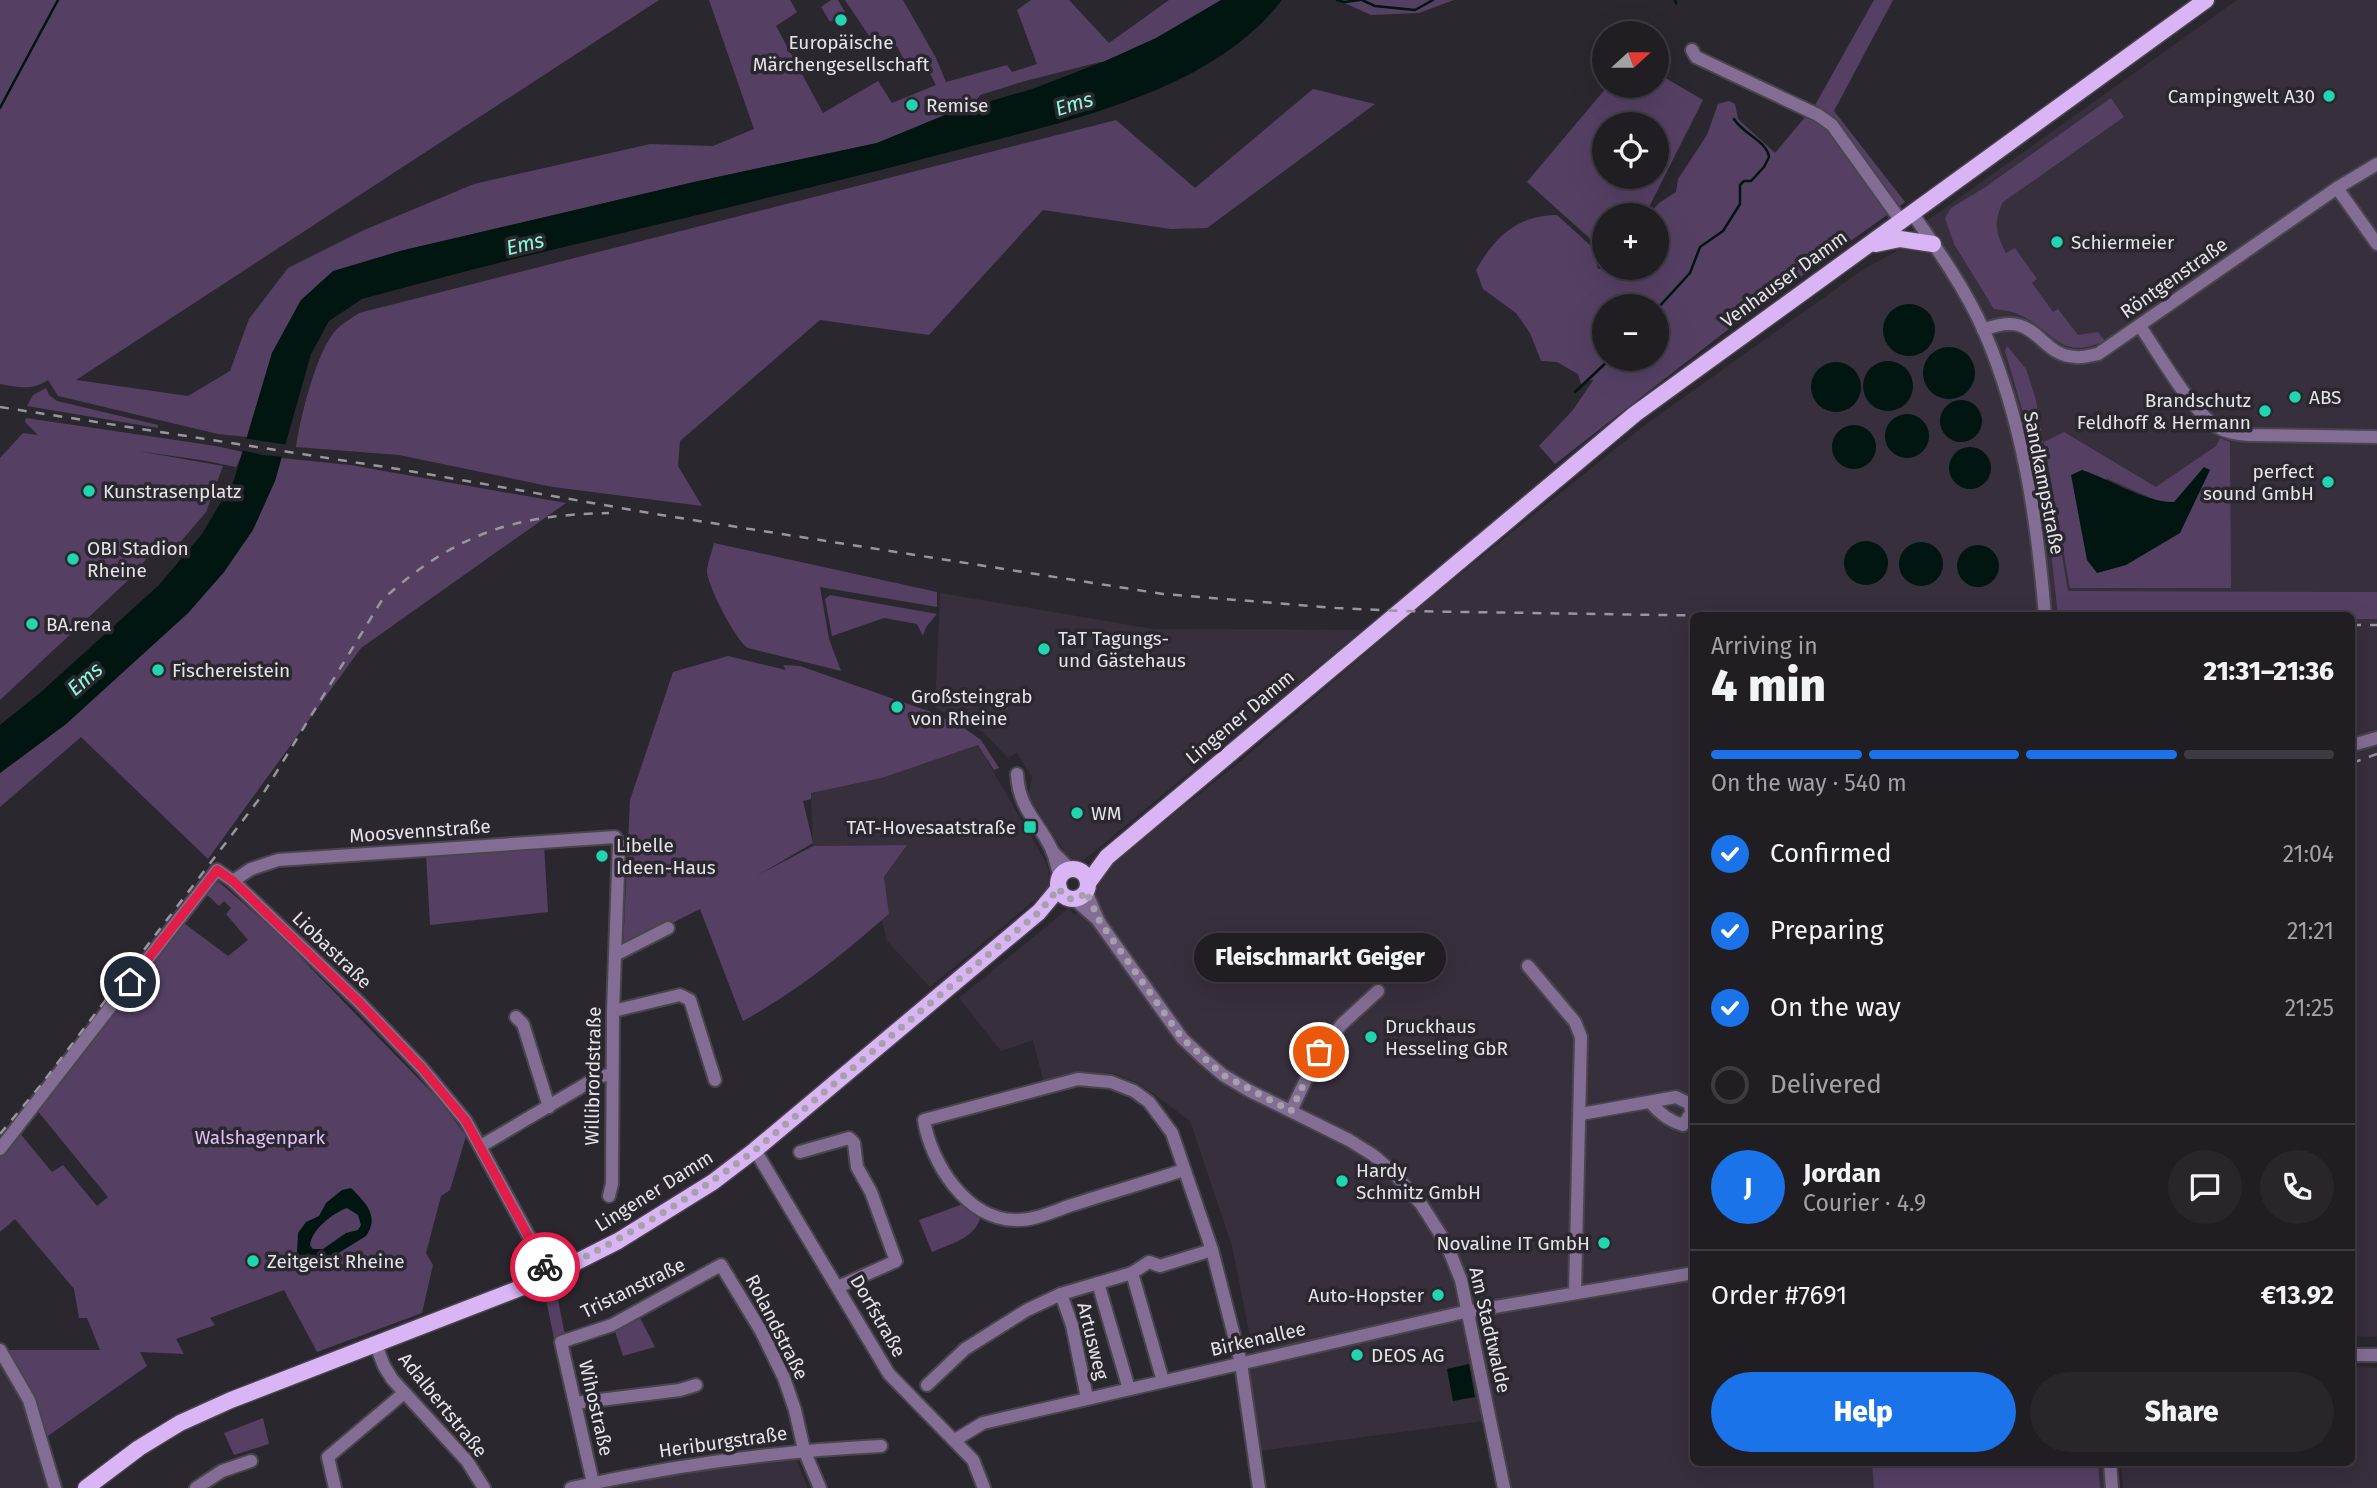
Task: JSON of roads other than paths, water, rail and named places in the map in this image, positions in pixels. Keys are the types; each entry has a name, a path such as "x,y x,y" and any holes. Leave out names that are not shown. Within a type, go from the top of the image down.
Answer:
{"main road":[{"name":"Venhauser Damm","path":"1401,611 1635,414 2206,0"},
{"path":"1846,261 1869,247 1888,240 1933,244"},
{"name":"Lingener Damm","path":"86,1488 139,1447 180,1423 550,1275 618,1241 713,1182 755,1150 1039,912 1047,911 1073,884 1401,611"}],"street":[{"name":"Sandkampstraße","path":"1692,50 1696,57 1818,115 1832,125 1907,217 1933,244 1983,330 2004,387 2021,446 2035,526 2044,612"},
{"name":"Röntgenstraße","path":"1983,330 1999,324 2017,324 2059,352 2075,358 2098,354 2337,188 2377,164"},
{"path":"2337,188 2377,244"},
{"path":"2140,326 2195,405 2218,427 2236,434 2249,435 2377,437"},
{"path":"2355,744 2377,738"},
{"name":"Am Stadtwalde","path":"1017,774 1022,802 1073,884 1182,1038 1223,1075 1373,1155 1409,1189 1435,1223 1461,1280 1504,1488"},
{"name":"Moosvennstraße","path":"233,881 251,869 278,860 615,836"},
{"name":"Willibrordstraße","path":"609,1196 612,1184 613,1011 619,842 615,836"},
{"name":"Liobastraße","path":"0,1149 217,870 233,881 360,1003 422,1068 466,1121 550,1275"},
{"path":"615,955 668,928"},
{"path":"1528,967 1576,1022 1581,1037 1575,1292"},
{"path":"1291,1111 1319,1052 1342,1024 1378,991"},
{"path":"613,1011 680,995 690,1000 715,1080"},
{"path":"516,1017 523,1024 549,1107"},
{"path":"481,1146 598,1077 612,1074"},
{"path":"1184,1170 1056,1210 1017,1221 1008,1220 986,1212 965,1199 951,1184 939,1163 924,1120 1065,1082 1090,1079 1111,1082 1134,1091 1149,1102 1172,1133 1212,1250 1241,1363 1259,1488"},
{"path":"1581,1114 1650,1102"},
{"path":"800,1152 849,1138 854,1143 857,1167 871,1192 896,1261 838,1287"},
{"name":"Dorfstraße","path":"755,1150 889,1374 920,1409 973,1460 984,1488"},
{"path":"927,1385 965,1349 1027,1310 1061,1294 1132,1273 1150,1262 1160,1266 1212,1250"},
{"name":"Tristanstraße","path":"561,1342 612,1325 721,1265"},
{"name":"Rolandstraße","path":"721,1265 761,1331 784,1378 804,1450 820,1488"},
{"path":"1132,1273 1163,1381"},
{"name":"Birkenallee","path":"955,1440 983,1423 1241,1363 1468,1312 1690,1274"},
{"path":"1098,1283 1129,1389"},
{"name":"Artusweg","path":"1061,1294 1072,1325 1087,1398"},
{"name":"Wihostraße","path":"561,1342 593,1483"},
{"name":"Adalbertstraße","path":"376,1345 384,1366 404,1393 467,1461 484,1488"},
{"path":"0,1350 29,1401 55,1488"},
{"path":"2355,1355 2377,1355"},
{"path":"575,1403 680,1390 696,1385"},
{"path":"335,1488 328,1457 404,1393"},
{"name":"Heriburgstraße","path":"573,1488 699,1462 804,1450 881,1446"},
{"path":"204,1486 222,1471 251,1461"},
{"path":"2110,1466 2112,1488"}],"water":[{"name":"Ems","path":"1221,0 1282,0 1253,31 1220,57 1182,78 1098,111 878,171 362,299 329,321 311,354 275,481 253,530 224,572 188,613 66,724 0,773 0,725 41,692 159,585 202,534 234,480 272,353 301,300 333,271 400,251 694,182 877,143 947,114 1032,89 1105,61 1156,38"},
{"path":"1909,304 1919,306 1927,312 1933,320 1933,340 1927,348 1919,354 1909,356 1899,354 1891,348 1885,340 1883,330 1885,320 1891,312 1899,306"},
{"path":"1949,347 1959,349 1967,355 1973,363 1973,383 1967,391 1959,397 1949,399 1939,397 1931,391 1925,383 1923,373 1925,363 1931,355 1939,349"},
{"path":"1888,361 1906,368 1913,386 1906,404 1888,411 1870,404 1863,386 1870,368"},
{"path":"1836,362 1854,369 1861,387 1854,405 1836,412 1818,405 1811,387 1818,369"},
{"path":"1961,400 1976,406 1982,421 1976,436 1961,442 1946,436 1940,421 1946,406"},
{"path":"1907,414 1923,420 1929,436 1923,452 1907,458 1891,452 1885,436 1891,420"},
{"path":"1854,425 1870,431 1876,447 1870,463 1854,469 1838,463 1832,447 1838,431"},
{"path":"1970,447 1985,453 1991,468 1985,483 1970,489 1955,483 1949,468 1955,453"},
{"path":"2204,467 2210,470 2180,533 2126,565 2097,573 2087,560 2071,475 2082,470 2140,495 2174,502"},
{"path":"1866,541 1882,547 1888,563 1882,579 1866,585 1850,579 1844,563 1850,547"},
{"path":"1921,542 1937,548 1943,564 1937,580 1921,586 1905,580 1899,564 1905,548"},
{"path":"1978,545 1993,551 1999,566 1993,581 1978,587 1963,581 1957,566 1963,551"},
{"path":"351,1188 366,1205 371,1216 370,1229 366,1236 311,1270 306,1270 297,1253 298,1233 306,1222 319,1216 326,1203 342,1190","holes":["347,1208 358,1215 361,1225 358,1230 346,1233 323,1249 313,1249 310,1245 324,1222 336,1214"]},
{"path":"1469,1364 1475,1397 1453,1401 1447,1369"}],"waterway":[{"path":"0,108 58,0"},
{"path":"1337,0 1360,0"},
{"path":"1362,0 1375,6 1415,10 1433,0"},
{"path":"1669,296 1690,273 1700,247 1723,231 1740,204 1740,185 1744,181 1751,181 1769,157 1764,146 1734,119"},
{"path":"1575,392 1597,371"}],"railway":[{"path":"0,407 1163,594 1401,611 1690,615"},
{"path":"0,1134 40,1086 263,794 382,600 434,559 486,533 542,518 609,513"},
{"path":"2355,625 2377,625"},
{"path":"2355,762 2377,754"}],"place":[{"name":"Europäische Märchengesellschaft","path":"841,20"},
{"name":"Campingwelt A30","path":"2329,96"},
{"name":"Remise","path":"912,105"},
{"name":"Schiermeier","path":"2057,242"},
{"name":"ABS","path":"2295,397"},
{"name":"Brandschutz Feldhoff & Hermann","path":"2265,411"},
{"name":"perfect sound GmbH","path":"2328,482"},
{"name":"Kunstrasenplatz","path":"89,491"},
{"name":"OBI Stadion Rheine","path":"73,559"},
{"name":"BA.rena","path":"32,624"},
{"name":"TaT Tagungs- und Gästehaus","path":"1044,649"},
{"name":"Fischereistein","path":"158,670"},
{"name":"Großsteingrab von Rheine","path":"897,707"},
{"name":"WM","path":"1077,813"},
{"name":"TAT-Hovesaatstraße","path":"1030,827"},
{"name":"Libelle Ideen-Haus","path":"602,856"},
{"name":"Druckhaus Hesseling GbR","path":"1371,1037"},
{"name":"Fleischmarkt Geiger","path":"1319,1052"},
{"name":"Hardy Schmitz GmbH","path":"1342,1181"},
{"name":"Novaline IT GmbH","path":"1604,1243"},
{"name":"Zeitgeist Rheine","path":"253,1261"},
{"name":"Auto-Hopster","path":"1438,1295"},
{"name":"DEOS AG","path":"1357,1355"}],"park label":[{"name":"Walshagenpark","path":"260,1137"}]}
